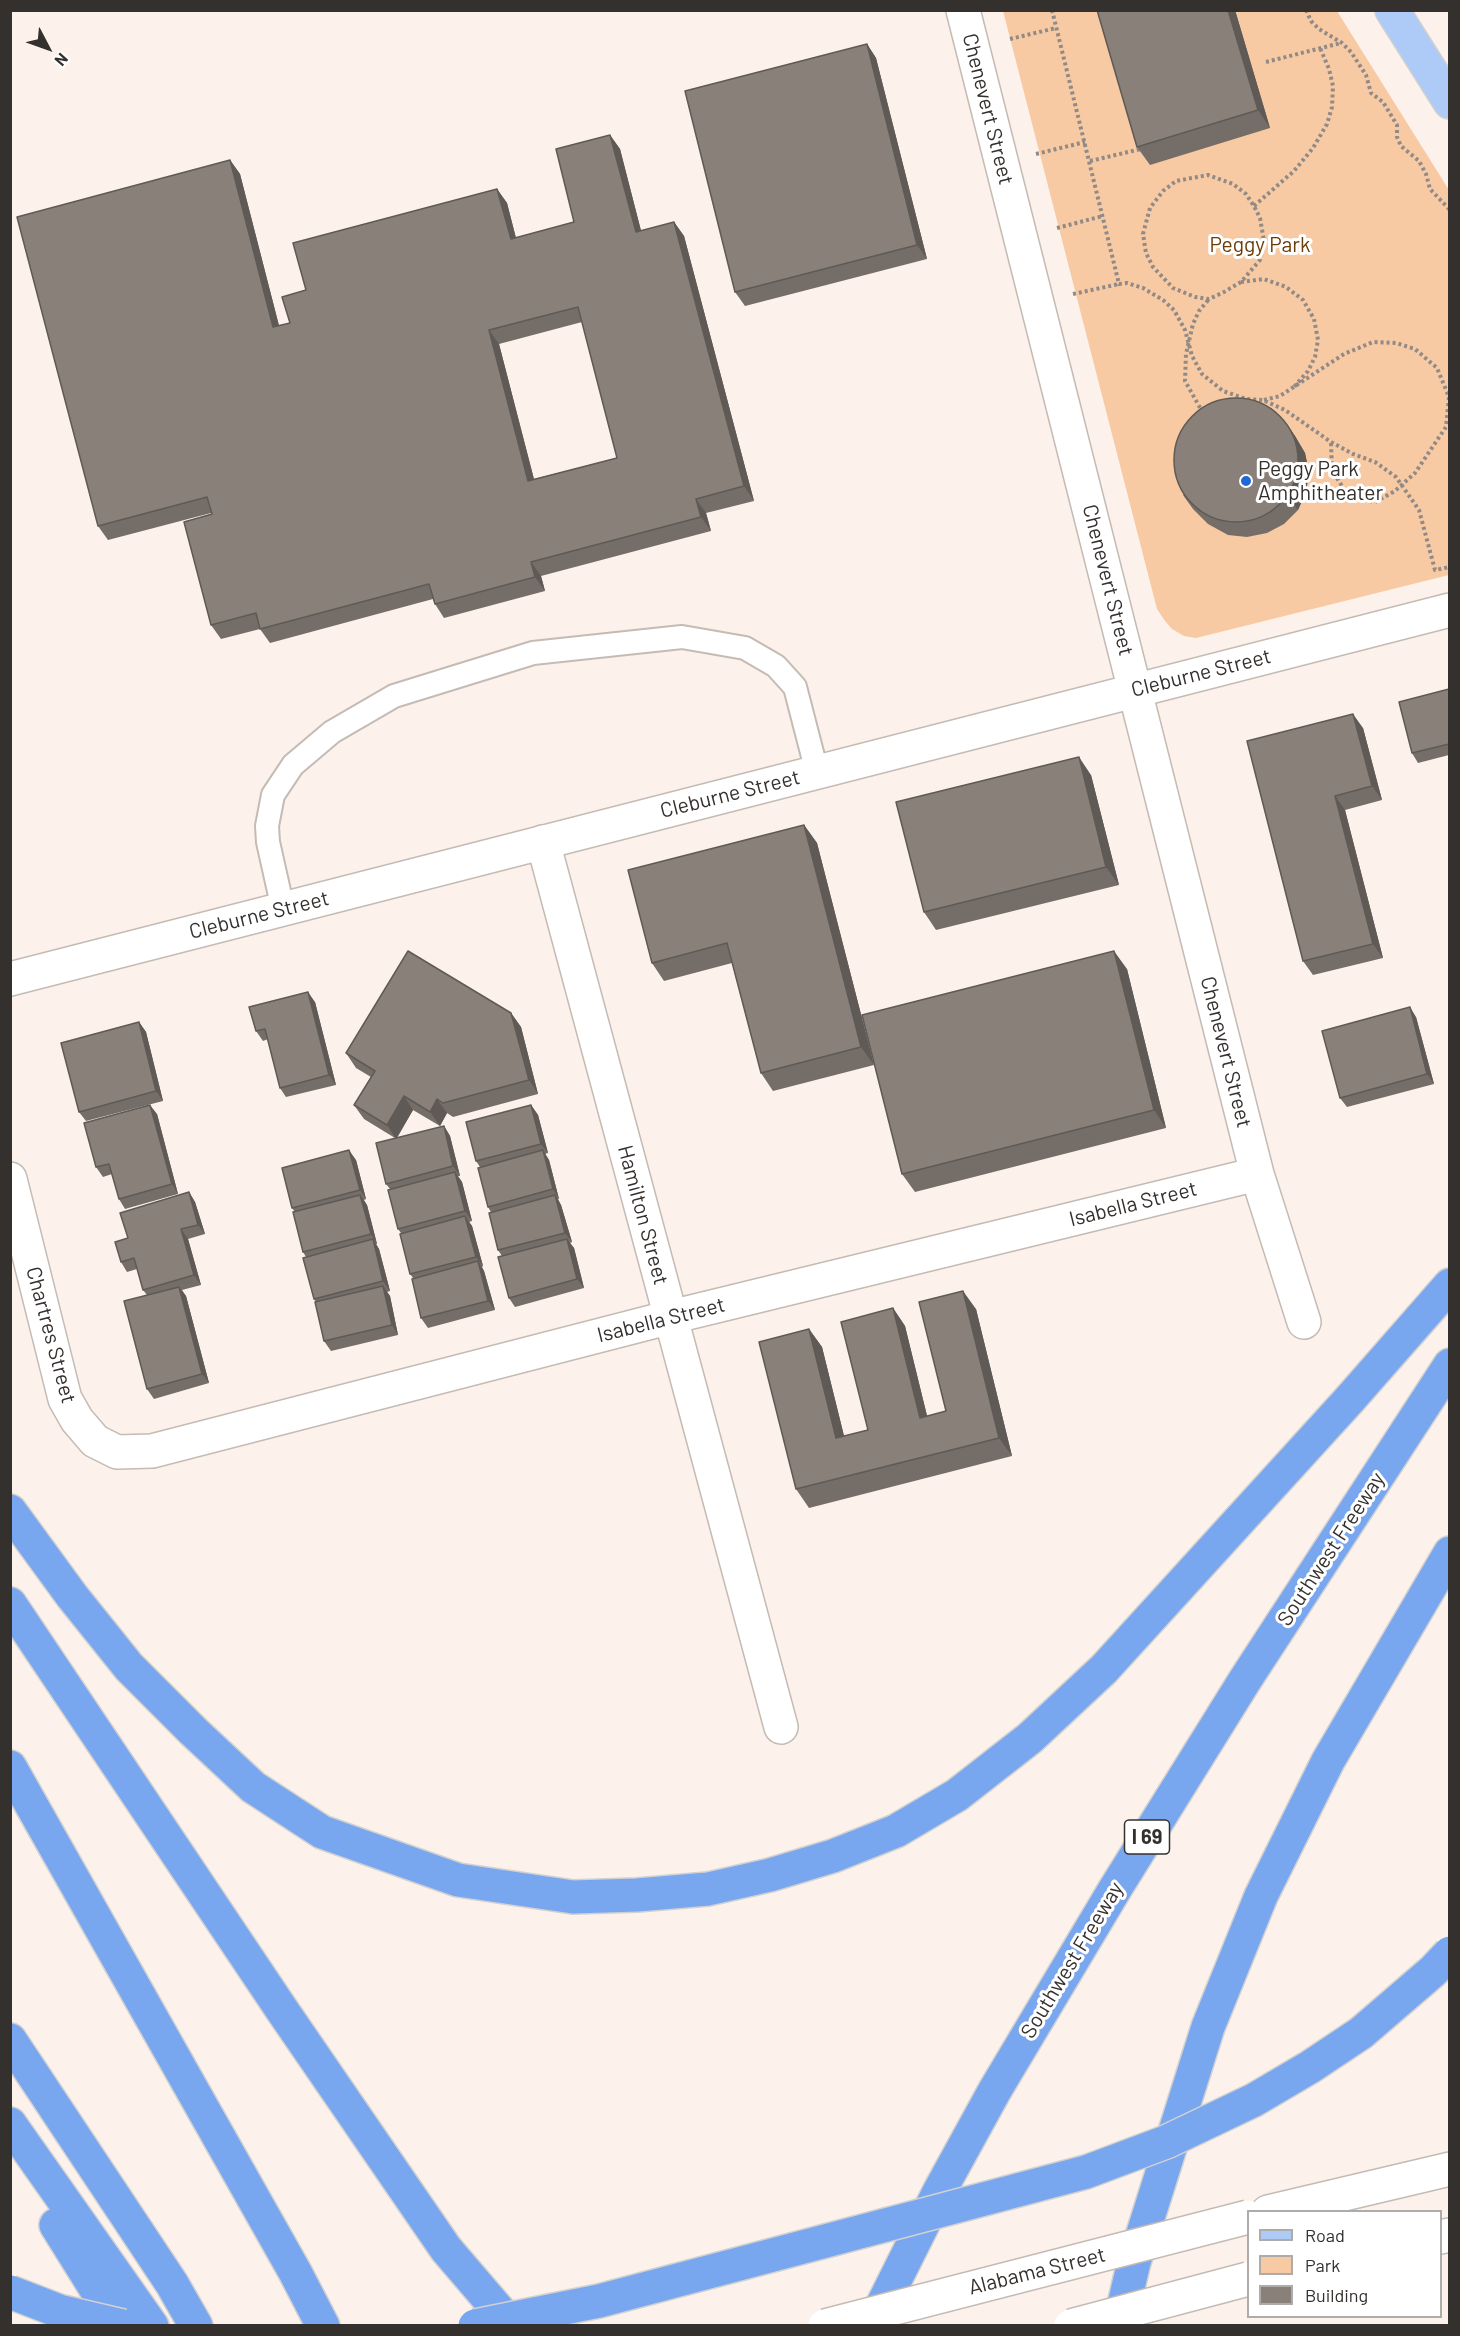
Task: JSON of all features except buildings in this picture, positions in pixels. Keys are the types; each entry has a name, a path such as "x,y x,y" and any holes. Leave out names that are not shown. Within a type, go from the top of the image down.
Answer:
{"highway":[{"path":"10,1511 72,1596 137,1675 253,1787 322,1832 458,1880 470,1882 573,1897 638,1895 708,1889 770,1875 833,1856 896,1831 957,1795 1030,1738 1104,1669 1350,1399 1449,1286"},
{"name":"Southwest Freeway","path":"872,2325 928,2213 995,2090 1109,1899 1252,1670 1449,1365"},
{"path":"1119,2325 1134,2262 1208,2026 1262,1896 1328,1761 1449,1553"},
{"path":"10,1604 282,2010 447,2249 512,2325"},
{"path":"10,1767 296,2272 323,2325"},
{"path":"475,2325 599,2301 1086,2172 1166,2142 1254,2100 1361,2033 1433,1971 1449,1953"},
{"path":"10,2040 172,2284 196,2325"},
{"path":"10,2124 152,2325"},
{"path":"10,2152 121,2325"},
{"path":"10,2292 58,2311 121,2325"}],"main road":[{"path":"1392,10 1449,102"}],"street":[{"name":"Chenevert Street","path":"963,10 1257,1174 1304,1322"},
{"name":"Cleburne Street","path":"10,979 1449,610"},
{"name":"Hamilton Street","path":"543,842 781,1727"},
{"name":"Isabella Street","path":"77,1420 95,1441 117,1452 152,1451 671,1317 1257,1174"},
{"name":"Chartres Street","path":"10,1179 64,1399 77,1420"},
{"path":"1272,2210 1449,2169"},
{"name":"Alabama Street","path":"825,2325 1247,2217"},
{"path":"1071,2325 1247,2279"}],"lane":[{"path":"283,909 268,842 267,826 273,795 293,765 332,732 394,696 533,653 682,637 745,648 776,666 795,687 817,772"}],"path":[{"path":"1306,10 1311,21 1319,29 1352,52 1366,75 1371,93 1383,102 1397,125 1397,137 1401,146 1419,160 1430,189 1449,210"},
{"path":"1053,11 1119,284"},
{"path":"1006,40 1056,28"},
{"path":"1266,62 1342,43"},
{"path":"1254,206 1294,171 1313,148 1328,123 1332,107 1333,86 1320,48"},
{"path":"1035,154 1085,142"},
{"path":"1090,161 1144,149"},
{"path":"1209,299 1182,293 1163,280 1152,267 1146,253 1143,234 1150,208 1163,191 1176,181 1208,175 1233,184 1246,194 1254,206 1260,218 1264,241 1260,260 1241,282"},
{"path":"1054,229 1103,216"},
{"path":"1211,414 1206,417 1185,381 1186,354 1199,312 1209,299 1241,282 1264,279 1286,286 1303,300 1314,319 1318,340 1315,357 1308,371 1294,387"},
{"path":"1070,295 1127,283 1143,288 1174,310 1189,343 1192,356 1202,374 1223,391 1246,399 1263,400 1280,396 1344,354 1373,342 1396,343 1415,349 1437,368 1449,397 1448,428 1428,456 1402,485 1375,502 1359,499 1345,491 1332,470 1331,442"},
{"path":"1238,402 1246,399"},
{"path":"1263,400 1285,410 1331,442 1353,454 1375,462 1396,477 1419,510 1435,570 1449,567"}],"green space":[{"name":"Peggy Park","path":"1003,11 1337,11 1449,190 1449,575 1196,638 1184,636 1172,629 1165,621 1157,609"}],"place":[{"name":"Peggy Park Amphitheater","path":"1246,481"}]}
